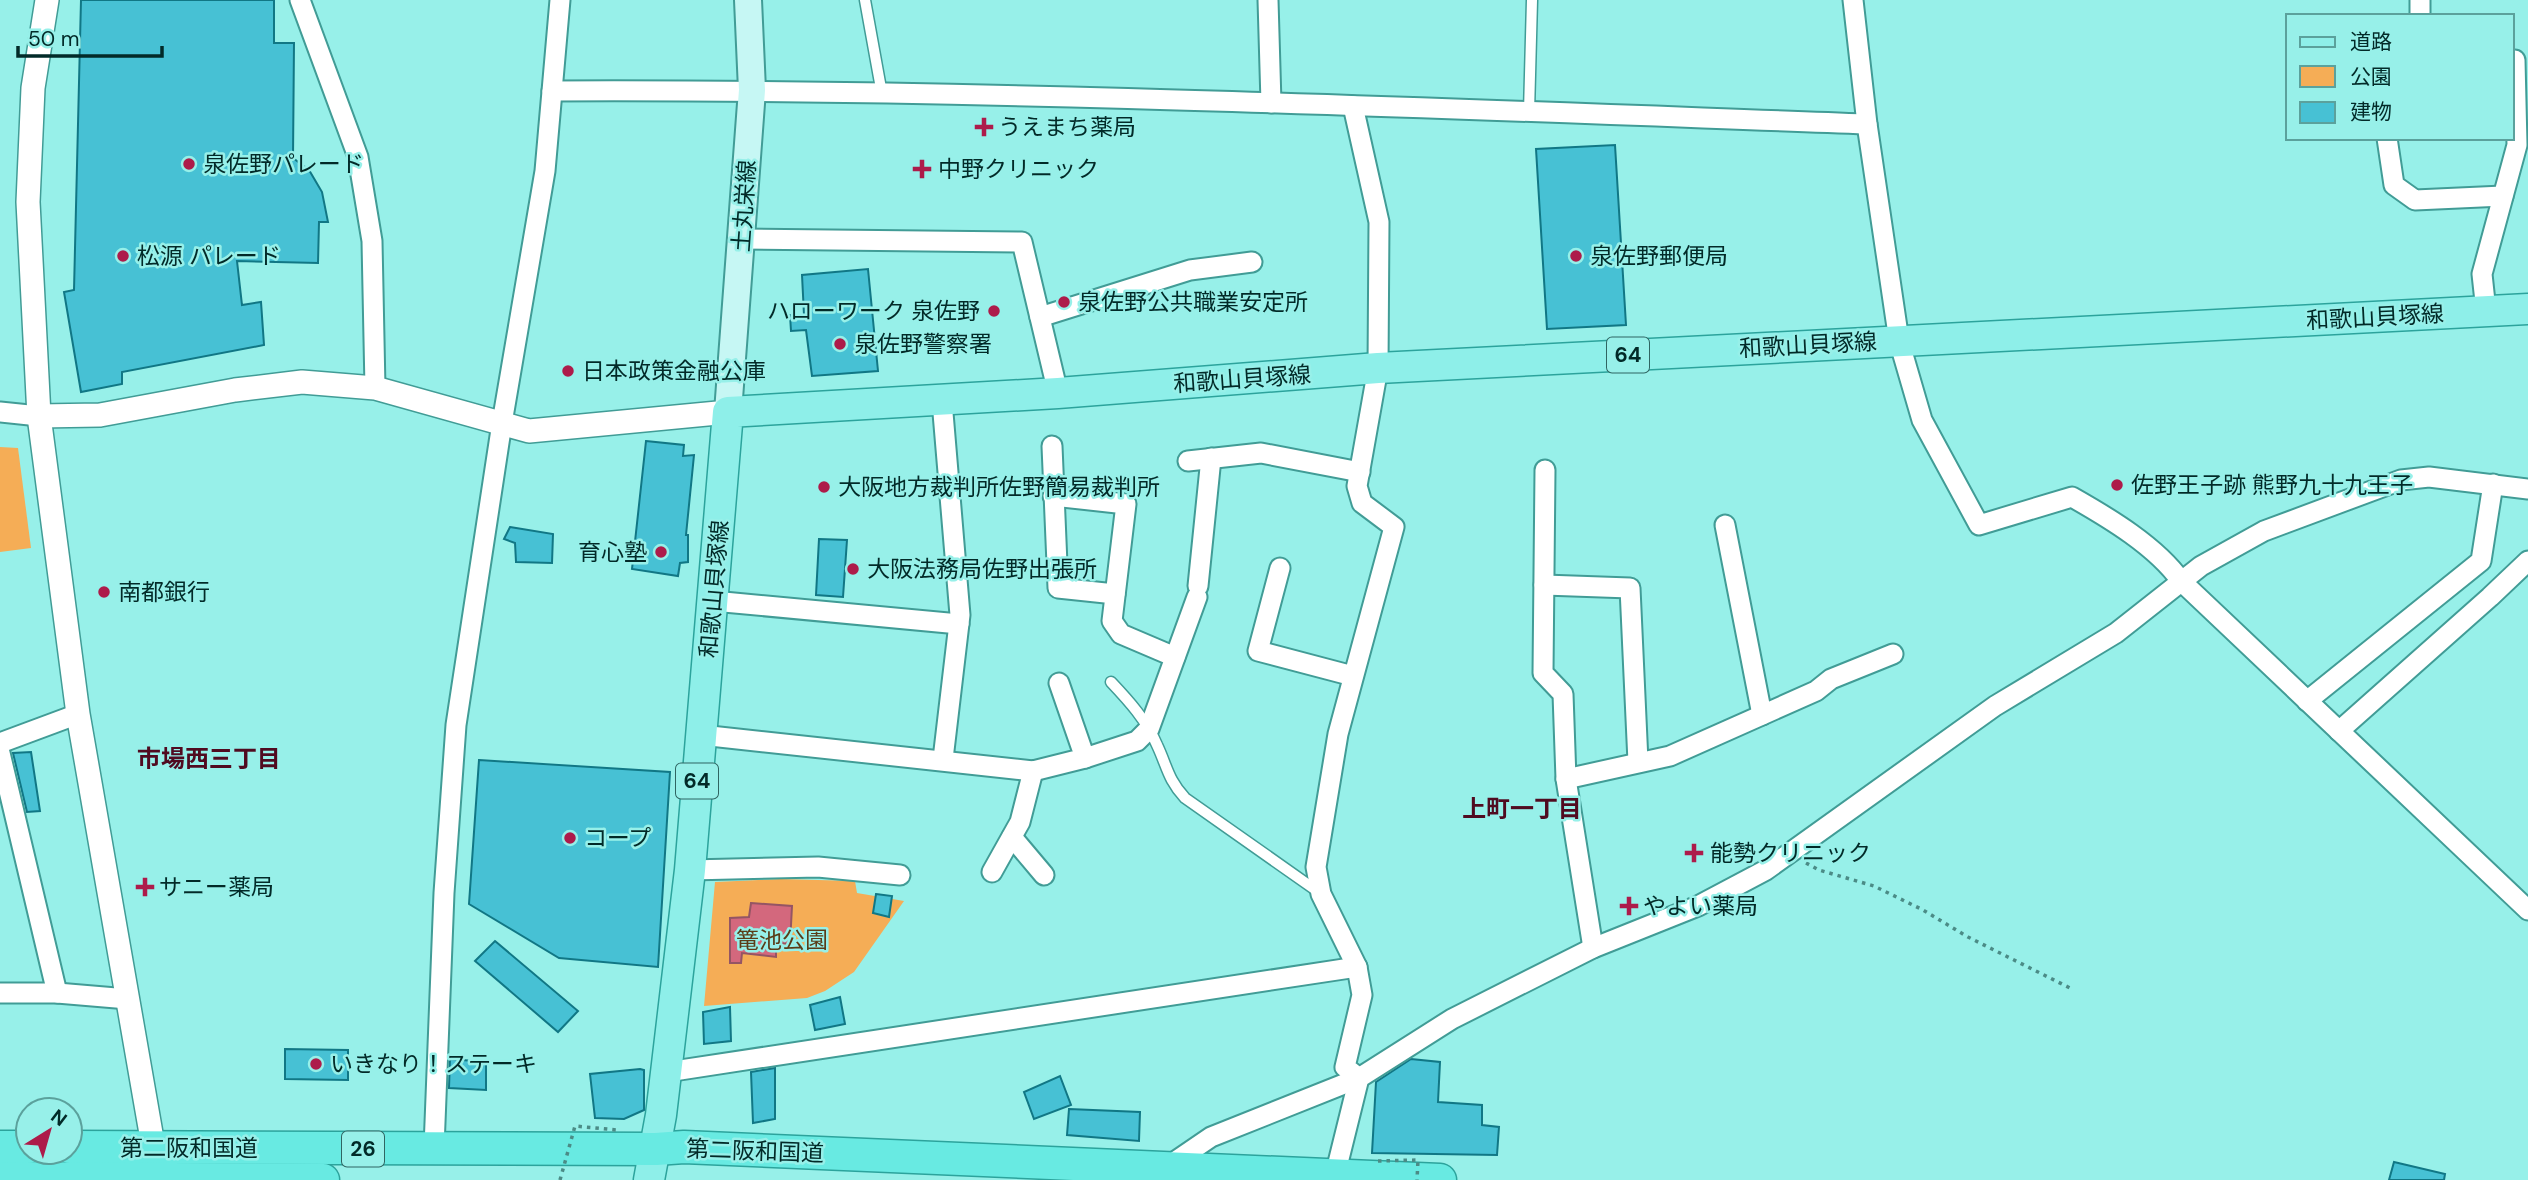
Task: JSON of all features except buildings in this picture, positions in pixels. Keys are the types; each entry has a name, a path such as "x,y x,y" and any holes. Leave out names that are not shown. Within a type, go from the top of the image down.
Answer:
{"highway":[{"name":"第二阪和国道","path":"0,1178 434,1148 693,1147 1440,1180"},
{"name":"第二阪和国道","path":"84,1151 157,1169 323,1180"}],"main road":[{"name":"土丸栄線","path":"728,412 752,90 748,0"},
{"name":"和歌山貝塚線","path":"649,1180 667,1072 690,870 728,412 942,401 1378,369 2528,309"}],"street":[{"path":"47,0 33,88 28,202 39,416 78,714 157,1169"},
{"path":"300,0 358,158 372,241 375,388"},
{"path":"434,1148 444,893 456,725 502,423 545,171 560,0"},
{"path":"1268,0 1271,103"},
{"path":"1853,0 1867,124 1899,341 1922,419 1979,525 2072,498 2115,523 2169,565 2181,581 2307,701 2527,904"},
{"path":"2486,311 2482,274 2517,145 2518,60"},
{"path":"552,91 752,90 882,93 1271,103 1867,124"},
{"path":"1353,106 1379,222 1378,369 1357,486 1362,503 1394,527 1338,734 1317,867 1321,894 1357,967 1363,995 1345,1067 1359,1078"},
{"path":"2387,140 2393,185 2415,200 2503,197"},
{"path":"742,239 1022,242 1058,393"},
{"path":"1040,317 1190,270 1252,262"},
{"path":"0,412 39,416 100,415 235,390 302,382 375,388 529,431 728,412"},
{"path":"942,401 958,624 943,759"},
{"path":"1052,446 1058,588 1115,594"},
{"path":"1188,461 1261,453 1360,472"},
{"path":"701,735 943,759 1033,771 1137,741 1149,729 1197,591 1211,458"},
{"path":"1545,470 1543,673 1563,694 1566,779 1593,948"},
{"path":"1167,1167 1211,1137 1359,1078 1452,1019 1593,948 1698,906 1766,870 1995,706 2116,633 2201,566 2264,531 2402,480 2429,477 2528,489"},
{"path":"2307,701 2481,561 2493,484"},
{"path":"1053,496 1126,504 1112,621 1121,634 1175,657"},
{"path":"1725,525 1762,715"},
{"path":"2339,731 2528,561"},
{"path":"1280,568 1258,651 1353,676"},
{"path":"1544,585 1630,588 1638,762"},
{"path":"713,601 958,624"},
{"path":"1566,779 1670,756 1816,691 1831,679 1893,654"},
{"path":"1059,683 1085,758"},
{"path":"0,743 78,714"},
{"path":"0,753 8,824 57,993"},
{"path":"992,872 1020,822 1033,771"},
{"path":"1012,837 1044,874"},
{"path":"690,870 818,867 900,875"},
{"path":"667,1072 1357,967"},
{"path":"0,993 57,993 128,999"},
{"path":"1334,1177 1359,1078"}],"lane":[{"path":"865,0 882,93"},
{"path":"1529,112 1532,0"},
{"path":"1111,682 1130,702 1149,729 1158,745 1172,785 1185,798 1321,894"}],"path":[{"path":"1789,853 1819,870 1874,886 2072,989"},
{"path":"559,1180 575,1126 617,1129"},
{"path":"1378,1161 1418,1160 1417,1180"}],"green space":[{"path":"0,447 18,448 31,548 0,552"},
{"name":"篭池公園","path":"781,879 855,881 857,893 904,901 854,972 825,991 807,998 704,1006 715,882"}],"shaded area":[{"path":"751,903 792,906 790,944 776,943 776,957 742,953 741,963 730,963 730,918 749,917"}],"place":[{"name":"うえまち薬局","path":"984,127"},
{"name":"泉佐野パレード","path":"189,164"},
{"name":"中野クリニック","path":"922,169"},
{"name":"松源 パレード","path":"123,256"},
{"name":"泉佐野郵便局","path":"1576,256"},
{"name":"泉佐野公共職業安定所","path":"1064,302"},
{"name":"ハローワーク 泉佐野","path":"994,311"},
{"name":"泉佐野警察署","path":"840,344"},
{"name":"日本政策金融公庫","path":"568,371"},
{"name":"佐野王子跡 熊野九十九王子","path":"2117,485"},
{"name":"大阪地方裁判所佐野簡易裁判所","path":"824,487"},
{"name":"育心塾","path":"661,552"},
{"name":"大阪法務局佐野出張所","path":"853,569"},
{"name":"南都銀行","path":"104,592"},
{"name":"コープ","path":"570,838"},
{"name":"能勢クリニック","path":"1694,853"},
{"name":"サニー薬局","path":"145,887"},
{"name":"やよい薬局","path":"1629,906"},
{"name":"いきなり！ステーキ","path":"316,1064"}],"district":[{"name":"市場西三丁目","path":"209,758"},
{"name":"上町一丁目","path":"1522,808"}]}
